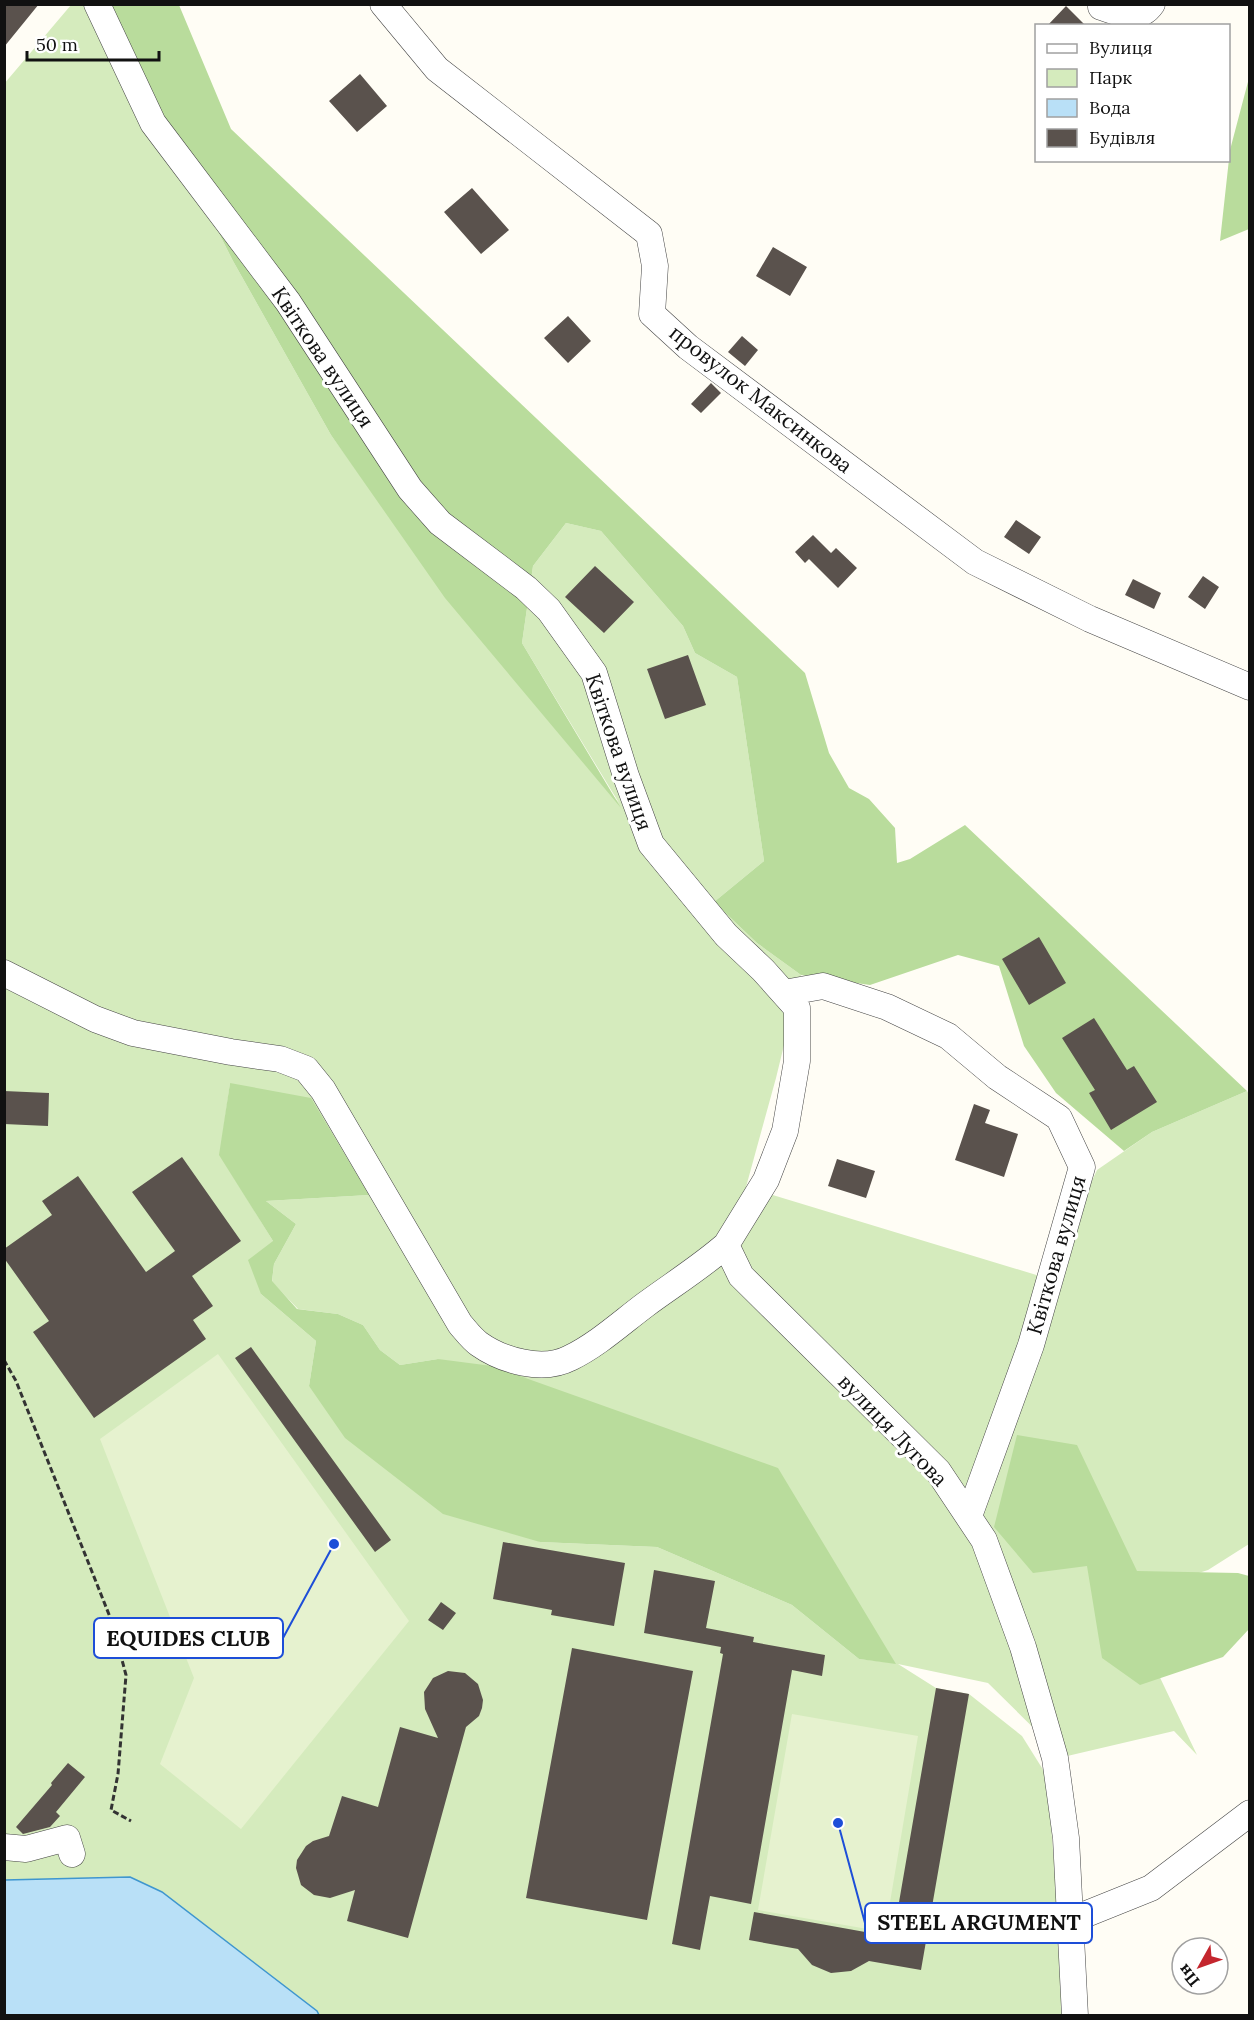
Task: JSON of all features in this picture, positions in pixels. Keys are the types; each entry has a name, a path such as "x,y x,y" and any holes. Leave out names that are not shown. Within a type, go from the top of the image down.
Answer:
{"street":[{"name":"Квіткова вулиця","path":"97,4 153,123 288,302 411,489 440,523 526,588 549,610 594,673 626,776 651,844 726,935 784,993 823,986 887,1007 948,1036 997,1077 1059,1118 1082,1167 1030,1345 969,1516"},
{"name":"провулок Максинкова","path":"383,4 437,69 649,234 655,266 652,314 688,347 975,562 1090,619 1250,687"},
{"path":"1101,7 1129,17 1147,12 1152,4"},
{"path":"4,973 95,1019 133,1033 280,1059 306,1069 323,1090 460,1324 478,1343 501,1357 540,1365 568,1359 594,1344 726,1245 766,1180 785,1131 797,1061 797,1008 784,993"},
{"name":"вулиця Лугова","path":"726,1245 741,1276 938,1471 984,1540 1023,1647 1055,1758 1066,1838 1075,2016"},
{"path":"1069,1921 1151,1888 1250,1813"},
{"path":"4,1847 26,1849 67,1838 72,1854"}],"path":[{"path":"4,1360 16,1381 112,1622 121,1654 126,1675 118,1774 111,1810 131,1821"}],"green space":[{"path":"71,5 107,5 150,97 233,261 331,435 385,510 619,803 522,643 533,566 566,523 601,531 683,626 695,653 737,677 764,861 714,902 757,943 801,975 746,1187 1053,1280 1070,1227 1097,1170 1152,1132 1247,1091 1249,1094 1249,1544 1208,1570 1112,1601 1143,1642 1197,1755 1174,1731 1063,1757 988,1683 898,1664 936,1688 969,1694 1022,1736 1047,1776 1064,2015 5,2015 4,84","holes":["230,1083 369,1195 266,1201 296,1224 274,1264 272,1282 298,1309 338,1314 363,1325 380,1350 400,1365 438,1359 895,1663 859,1659 792,1605 657,1547 540,1542 309,1386 316,1341 261,1294 273,1241 220,1155"]},
{"path":"107,5 179,5 231,129 805,673 829,753 849,788 869,799 895,828 897,863 910,859 965,825 1247,1091 1152,1132 1124,1151 1056,1093 1024,1046 999,966 958,955 870,985 801,975 757,943 714,902 764,861 737,677 695,653 683,626 601,531 566,523 533,566 522,643 621,808 445,598 331,435 233,261 150,97"},
{"path":"1249,78 1249,229 1220,241 1230,162 1230,150"},
{"path":"230,1083 311,1098 369,1195 266,1201 296,1224 274,1264 272,1281 297,1309 338,1314 363,1325 380,1350 400,1365 438,1359 492,1366 778,1468 896,1664 859,1659 792,1605 657,1547 540,1542 443,1514 345,1438 309,1386 316,1341 261,1294 248,1260 273,1241 219,1155"},
{"path":"218,1354 409,1621 241,1829 160,1764 194,1678 100,1439"},
{"path":"1017,1435 1077,1445 1137,1571 1238,1573 1249,1576 1249,1629 1223,1657 1140,1685 1102,1658 1087,1566 1033,1573 994,1527"},
{"path":"792,1714 918,1736 885,1932 758,1910"}],"water":[{"path":"130,1877 162,1892 317,2011 319,2015 5,2015 5,1880"}],"building":[{"path":"4,4 39,4 4,47"},
{"path":"1066,6 1084,24 1049,24"},
{"path":"360,74 387,106 357,132 329,101"},
{"path":"472,188 509,230 481,254 444,212"},
{"path":"773,247 807,267 790,296 756,276"},
{"path":"568,316 591,341 568,363 544,338"},
{"path":"742,336 758,350 745,366 728,352"},
{"path":"711,383 721,393 701,413 691,404"},
{"path":"1016,520 1041,537 1029,554 1004,537"},
{"path":"813,535 831,553 836,548 857,568 838,588 809,559 805,563 795,552"},
{"path":"595,566 634,602 604,633 565,597"},
{"path":"1203,576 1219,587 1205,609 1188,597"},
{"path":"1133,579 1161,593 1154,609 1125,595"},
{"path":"688,655 706,705 665,719 647,669"},
{"path":"1039,937 1066,983 1029,1005 1002,959"},
{"path":"1094,1018 1127,1070 1134,1066 1157,1102 1111,1130 1089,1093 1095,1090 1062,1038"},
{"path":"4,1091 49,1093 48,1126 4,1124"},
{"path":"974,1104 990,1110 985,1123 1018,1134 1004,1177 955,1160"},
{"path":"182,1157 241,1241 192,1276 213,1306 193,1320 206,1339 94,1418 33,1332 49,1321 4,1258 4,1249 52,1215 42,1201 78,1176 146,1272 175,1251 132,1192"},
{"path":"837,1159 875,1171 866,1198 828,1186"},
{"path":"251,1347 391,1540 375,1552 235,1358"},
{"path":"503,1542 625,1563 614,1626 551,1615 552,1610 493,1599"},
{"path":"654,1570 715,1581 706,1628 754,1637 753,1642 825,1655 822,1676 792,1670 751,1904 710,1896 700,1950 672,1944 723,1654 720,1653 721,1647 644,1633"},
{"path":"441,1602 456,1613 443,1630 428,1620"},
{"path":"572,1648 693,1671 647,1920 526,1898"},
{"path":"448,1671 465,1673 478,1684 483,1700 482,1708 479,1716 466,1727 408,1938 347,1921 355,1890 330,1898 314,1895 301,1885 296,1868 297,1860 306,1846 329,1836 342,1796 378,1807 400,1727 438,1738 425,1709 424,1692 433,1678"},
{"path":"936,1688 969,1694 921,1970 869,1961 851,1971 831,1973 812,1965 798,1949 749,1940 754,1912 893,1937"},
{"path":"68,1763 85,1777 56,1812 60,1816 50,1827 23,1834 16,1827"}],"place":[{"name":"EQUIDES CLUB","path":"334,1544"},
{"name":"STEEL ARGUMENT","path":"838,1823"}]}
